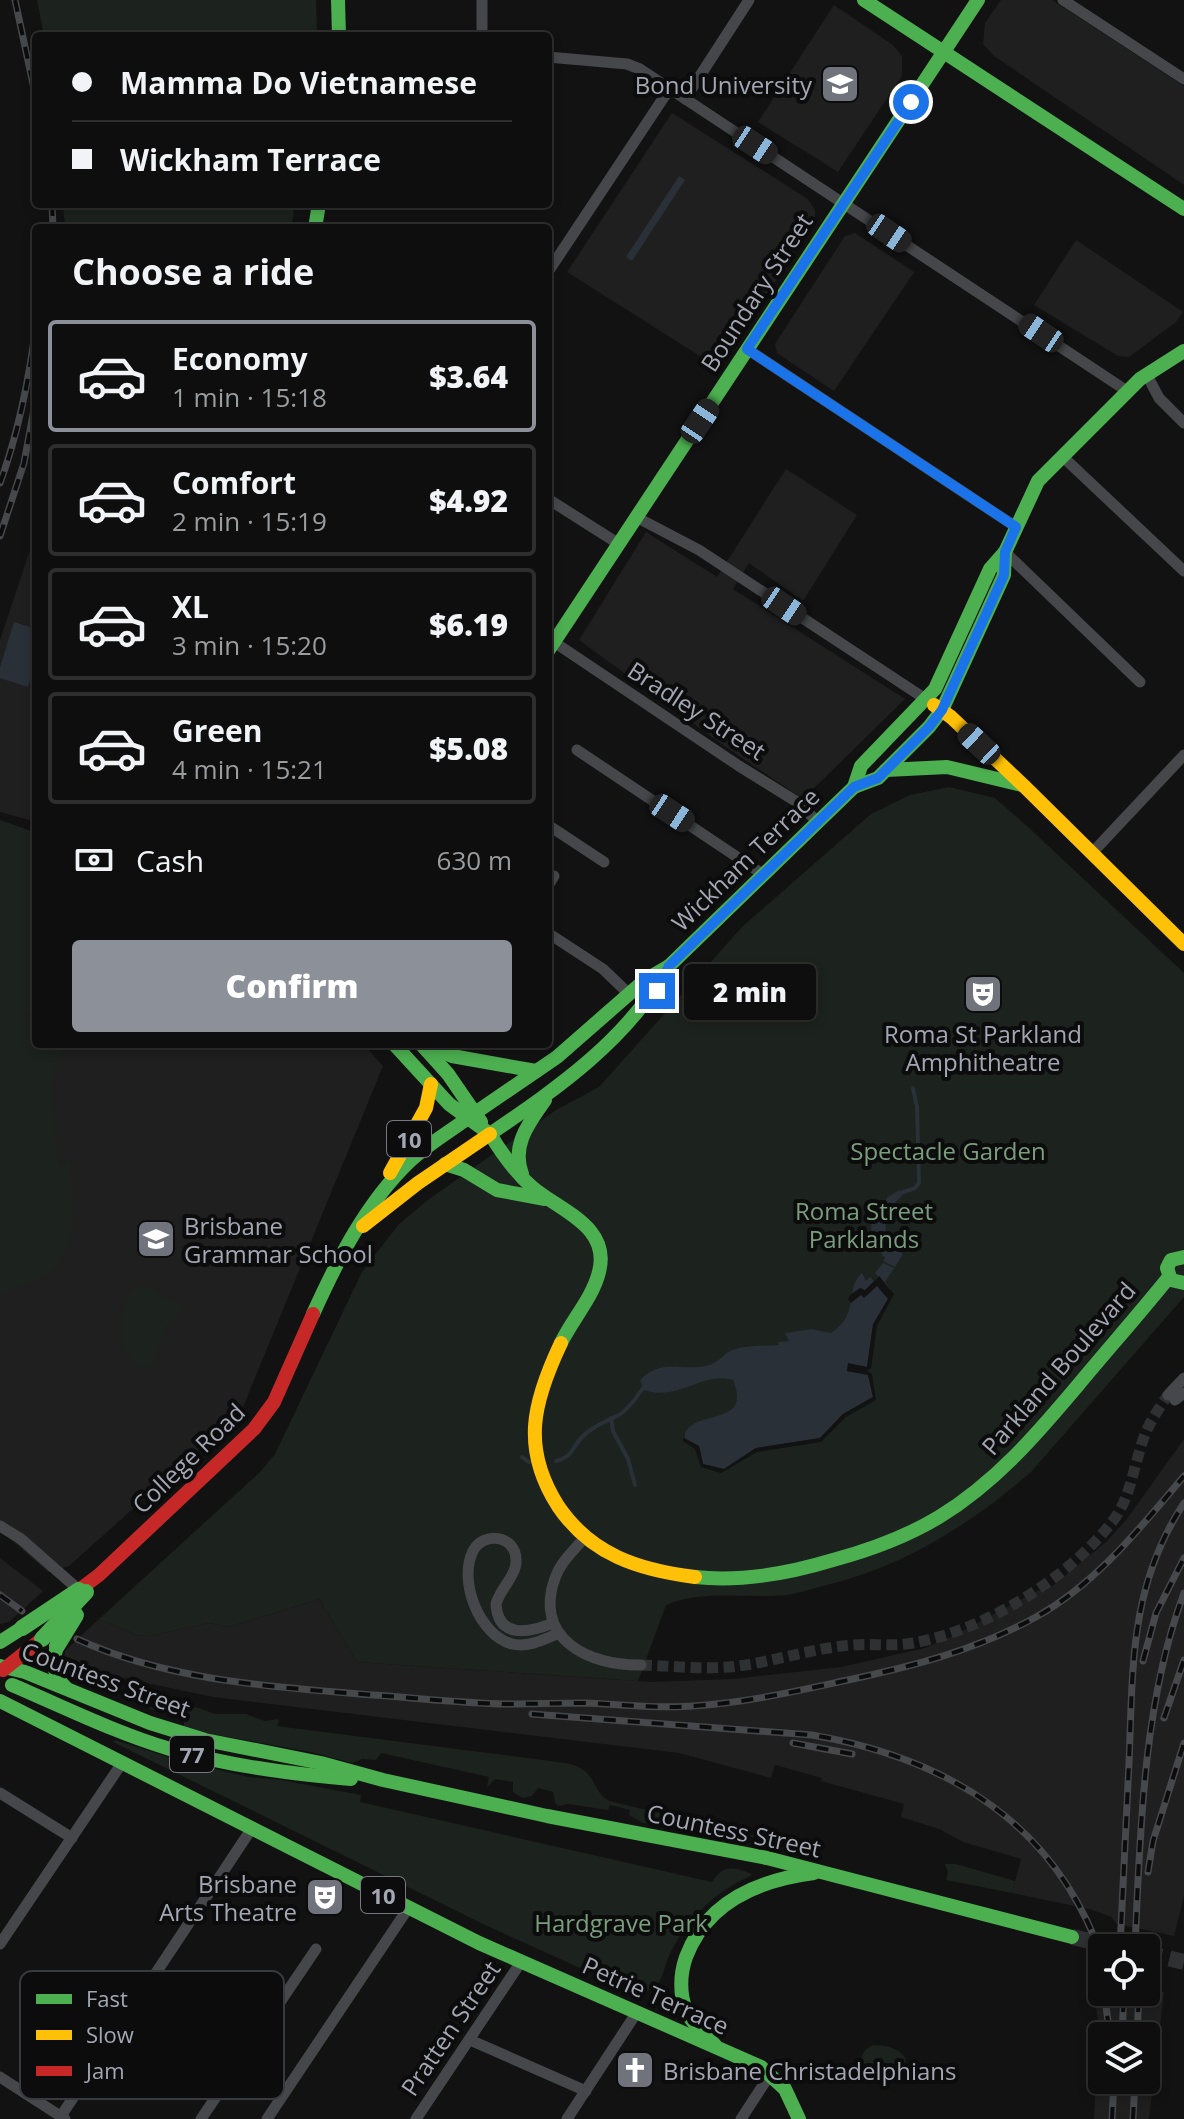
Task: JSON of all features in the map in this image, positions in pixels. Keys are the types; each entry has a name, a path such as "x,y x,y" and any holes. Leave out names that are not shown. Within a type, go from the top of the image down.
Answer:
{"main road":[{"path":"338,0 339,32"},
{"path":"864,0 1184,209"},
{"name":"Boundary Street","path":"552,641 978,0"},
{"path":"1005,552 1038,481 1127,391 1184,351"},
{"name":"Wickham Terrace","path":"854,787 861,766 927,700 939,683 990,569 1005,552"},
{"name":"Wickham Terrace","path":"471,1116 578,1041 645,980 669,966 854,787 878,778 929,727 942,710 1004,575 1005,552"},
{"path":"927,700 942,710 1181,935"},
{"path":"886,770 921,765 954,768 998,782 1023,785"},
{"name":"Wickham Terrace","path":"490,1134 550,1093 596,1055 649,1001 669,966"},
{"name":"10","path":"398,1048 431,1084 490,1134"},
{"name":"10","path":"425,1048 448,1074 471,1116"},
{"path":"432,1048 452,1056 536,1071"},
{"name":"10","path":"380,1192 426,1108 431,1084"},
{"path":"527,1181 518,1166 517,1149 527,1127 550,1093"},
{"name":"College Road","path":"8,1636 90,1587 244,1440 264,1417 282,1387 333,1270 380,1192 412,1159 471,1116"},
{"name":"College Road","path":"355,1232 490,1134"},
{"name":"Parkland Boulevard","path":"490,1134 512,1169 589,1228 600,1249 599,1273 554,1358 539,1402 534,1434 543,1482 559,1510 584,1538 616,1559 651,1572 673,1576 728,1577 817,1566 911,1532 961,1502 1023,1451 1176,1280 1168,1263 1175,1257 1184,1257"},
{"name":"Parkland Boulevard","path":"445,1164 464,1170 497,1190 549,1200"},
{"path":"5,1673 50,1643 90,1587"},
{"path":"50,1643 53,1668 61,1684 69,1690"},
{"name":"Countess Street","path":"5,1673 69,1690 171,1731 205,1740 321,1763 547,1816 767,1858 1072,1937"},
{"name":"Countess Street","path":"5,1673 168,1748 319,1777 383,1780"},
{"name":"Petrie Terrace","path":"0,1701 521,1962 771,2073 789,2092 799,2119"},
{"path":"0,1715 41,1723"},
{"path":"719,2048 692,2020 683,2001 681,1980 692,1941 715,1912 735,1895 770,1881 798,1874 822,1873"}],"street":[{"path":"482,0 482,32"},
{"path":"685,99 749,0"},
{"path":"1063,0 1184,79"},
{"path":"552,57 631,65 1127,391"},
{"path":"552,266 670,88"},
{"path":"747,349 1016,527"},
{"path":"1147,375 1159,398 1184,423"},
{"path":"1062,456 1184,571"},
{"path":"552,502 619,544"},
{"path":"636,517 699,550 927,700"},
{"path":"1005,552 1140,682"},
{"name":"Bradley Street","path":"552,645 797,802 818,822"},
{"path":"577,750 764,875"},
{"path":"1092,853 1184,755"},
{"path":"552,828 604,862"},
{"path":"552,936 603,969 629,994"},
{"path":"1176,1396 1184,1378"},
{"path":"0,1517 17,1530 21,1539"},
{"path":"0,1526 90,1587"},
{"path":"488,1537 498,1538 509,1545 515,1554 515,1566 498,1597 497,1610 501,1622 522,1631 556,1628 536,1643 519,1645 503,1640 485,1623 470,1587 469,1561 477,1543 488,1537"},
{"path":"584,1538 569,1554 556,1576 550,1608 556,1628 570,1644 596,1660 641,1665"},
{"path":"0,1944 122,1763"},
{"path":"0,1793 72,1838"},
{"path":"158,1971 252,1828"},
{"path":"284,2094 409,1907"},
{"path":"284,1996 316,1949"},
{"name":"Pratten Street","path":"416,2119 521,1962"},
{"path":"567,2119 637,2012"},
{"path":"470,2040 586,2091"},
{"path":"741,2119 771,2073"},
{"path":"0,2077 20,2090"},
{"path":"35,2099 63,2117 75,2099"},
{"path":"201,2119 215,2099"},
{"path":"267,2119 280,2099"}],"shaded area":[{"path":"1001,0 1052,0 1184,86 1184,185 994,56 983,44 985,23"},
{"name":"Bond University","path":"834,5 893,45 902,56 902,76 838,172 758,122"},
{"path":"672,113 808,199 815,210 815,221 719,368 567,272"},
{"path":"679,176 685,180 632,261 626,257"},
{"path":"855,233 914,272 834,391 777,353 775,344 845,236"},
{"path":"1076,240 1183,312 1176,322 1129,357 1118,356 1034,305"},
{"path":"786,469 857,515 803,601 749,563 733,589 905,699 803,799 579,640 646,532 717,577"},
{"path":"32,544 32,821 0,812 0,640"},
{"path":"14,622 32,628 32,674 28,687 0,678 0,667"},
{"name":"Brisbane Grammar School","path":"0,820 32,832 32,1048 367,1048 383,1066 241,1412 69,1566 48,1572 0,1530"},
{"path":"899,1190 902,1196 890,1210 886,1226 889,1242 903,1254 895,1267 883,1261 885,1258 875,1243 871,1226 874,1214 877,1215 888,1197"},
{"path":"883,1263 894,1268 885,1282 890,1288 888,1299 873,1325 867,1367 848,1364 847,1371 868,1375 873,1397 843,1414 820,1438 756,1448 724,1469 703,1464 699,1446 685,1438 685,1432 692,1425 730,1411 737,1394 733,1380 711,1379 668,1392 644,1390 640,1380 657,1369 702,1367 738,1348 778,1345 779,1342 789,1341 785,1333 812,1329 831,1333 846,1318 856,1280 862,1273 866,1281 870,1277 874,1281 878,1276 875,1273"},
{"path":"1184,1439 1184,1896 1174,1936 1117,1924 1111,1917 1093,1910 1012,1893 1021,1859 963,1842 939,1829 901,1817 904,1804 775,1765 771,1778 679,1753 213,1697 66,1666 64,1661 65,1651 99,1619 139,1636 153,1635 209,1623 229,1627 319,1599 357,1662 652,1682 733,1679 841,1667 925,1648 1039,1590 1045,1592 1106,1542 1126,1520"},
{"path":"0,1558 43,1591 9,1622 0,1624"},
{"path":"1160,1991 1164,1992 1160,2026 1160,2022 1098,2022 1096,2006 1160,2006"},
{"path":"1095,2094 1152,2094 1149,2119 1094,2119"}],"green space":[{"path":"37,0 316,0 317,32 43,32"},
{"path":"63,208 294,208 292,224 65,224"},
{"name":"Roma Street Parklands","path":"949,787 995,798 1184,973 1184,1297 1031,1472 984,1510 934,1542 881,1568 787,1595 695,1597 666,1605 638,1681 357,1662 319,1599 229,1627 209,1623 153,1635 139,1636 99,1619 260,1472 275,1454 362,1272 399,1224 429,1199 556,1110 599,1087 743,926 871,814 910,795"},
{"path":"0,820 32,832 32,1015 24,1010 22,1018 32,1025 32,1048 63,1048 53,1074 51,1104 59,1166 70,1164 73,1208 70,1238 57,1264 35,1280 0,1294"},
{"path":"144,1284 185,1306 167,1325 151,1365 146,1368 130,1357 122,1327 122,1316 129,1296"},
{"path":"135,1704 186,1714 188,1709 196,1707 215,1714 246,1714 265,1721 279,1719 277,1726 566,1763 584,1770 609,1801 718,1827 730,1824 741,1827 746,1834 816,1850 814,1857 766,1846 767,1840 747,1836 744,1847 737,1846 732,1839 723,1842 718,1836 710,1839 704,1833 695,1834 695,1825 675,1821 680,1826 676,1830 660,1824 643,1823 629,1815 630,1810 610,1805 608,1810 568,1804 558,1806 553,1792 538,1788 532,1796 522,1798 513,1792 513,1782 495,1779 487,1787 489,1777 381,1753 376,1760 362,1759 352,1763 311,1752 184,1729 184,1720"},
{"name":"Hardgrave Park","path":"115,1740 184,1762 249,1777 361,1795 360,1802 712,1882 720,1872 729,1869 752,1874 712,1899 692,1920 675,1944 653,1988 631,1991 485,1925 113,1742"},
{"path":"945,1864 956,1864 1015,1881 1012,1893 946,1880 948,1872"},
{"path":"873,2045 900,2052 906,2059 904,2069 887,2079 867,2080 861,2060 865,2051"}],"pier":[{"path":"879,1276 894,1294 877,1326 871,1368 867,1371 872,1374 876,1400 846,1417 821,1442 757,1452 721,1473 701,1467 695,1449 683,1438 699,1446 703,1464 724,1469 756,1448 820,1438 843,1414 873,1397 868,1375 847,1371 848,1363 867,1367 873,1324 888,1299 877,1286 864,1298 861,1295 851,1303 848,1299 860,1288 865,1290"}],"waterway":[{"path":"913,1088 916,1103"},
{"path":"898,1194 915,1188 919,1183 917,1106"},
{"path":"556,1461 569,1454 591,1430 624,1411 643,1388"},
{"path":"611,1418 613,1431 628,1459 635,1485"},
{"path":"522,1457 529,1462"}],"tunnel":[{"path":"641,1665 726,1667 838,1647 905,1644 940,1637 995,1614 1048,1582 1094,1543 1112,1522 1128,1490 1146,1432 1168,1395"},
{"path":"1072,1937 1088,1941"},
{"path":"1160,1956 1184,1962"}],"railway":[{"path":"15,0 32,79"},
{"path":"52,208 53,224"},
{"path":"0,483 13,444 32,352"},
{"path":"0,536 24,463 32,420"},
{"path":"77,1639 112,1653 185,1673 298,1689 506,1704 679,1707 751,1699 921,1663 1013,1629 1058,1604 1098,1571 1184,1476"},
{"path":"1121,1934 1137,1628 1153,1566 1166,1534 1184,1503"},
{"path":"1143,1661 1156,1613 1184,1558"},
{"path":"1136,1934 1142,1814 1152,1723 1170,1635 1184,1593"},
{"path":"0,1595 22,1611"},
{"path":"1164,1718 1184,1660"},
{"path":"532,1714 812,1735 907,1761 951,1780 990,1804 1025,1834 1056,1869 1082,1911 1092,1934"},
{"path":"793,1743 852,1754"},
{"path":"1148,1872 1153,1841 1184,1743"},
{"path":"1106,2006 1108,2022"},
{"path":"1123,2006 1123,2022"},
{"path":"1138,2006 1138,2022"},
{"path":"1112,2119 1113,2094"},
{"path":"1133,2119 1134,2094"}],"traffic: fast":[{"path":"338,0 339,32"},
{"path":"864,0 1184,209"},
{"path":"552,645 978,0"},
{"path":"316,224 318,208"},
{"path":"854,787 861,766 935,689 990,569 1005,552 1038,481 1140,379 1184,351"},
{"path":"475,1113 557,1057 645,980 669,966 854,787 878,778 929,727 942,710 1004,575 1005,552"},
{"path":"886,770 947,767 1022,785"},
{"path":"561,1343 596,1281 601,1256 598,1243 580,1221 526,1181 490,1134 590,1060 633,1017 669,966"},
{"path":"398,1048 449,1104 490,1134"},
{"path":"425,1048 448,1074 481,1122"},
{"path":"433,1048 452,1056 536,1071"},
{"path":"522,1174 520,1144 545,1100"},
{"path":"313,1314 343,1252 394,1177 417,1154 475,1113"},
{"path":"445,1164 464,1170 497,1190 545,1199"},
{"path":"1184,1257 1171,1260 1167,1268 1171,1280 1184,1283"},
{"path":"695,1577 747,1577 800,1569 874,1547 939,1517 997,1473 1031,1439 1169,1277"},
{"path":"22,1628 79,1590"},
{"path":"42,1639 86,1592"},
{"path":"57,1646 76,1615"},
{"path":"0,1642 22,1628"},
{"path":"57,1646 55,1669 58,1679 66,1688"},
{"path":"0,1666 25,1672 150,1723 205,1740 321,1763 547,1816 767,1858 1072,1937"},
{"path":"12,1685 110,1728 170,1749 260,1768 351,1779"},
{"path":"0,1701 479,1943 761,2067 785,2089 799,2119"},
{"path":"715,2045 692,2021 683,1999 682,1970 695,1938 707,1921 737,1897 774,1881 814,1873"}],"traffic: slow":[{"path":"934,705 951,717 1023,785 1184,944"},
{"path":"390,1173 426,1108 431,1084"},
{"path":"363,1226 418,1183 490,1134"},
{"path":"561,1343 544,1385 535,1425 539,1464 558,1506 585,1537 618,1557 655,1570 695,1577"}],"traffic: jam":[{"path":"79,1590 99,1575 254,1429 274,1402 313,1314"},
{"path":"3,1670 42,1639"}],"place":[{"name":"Bond University","path":"840,84"},
{"name":"Roma St Parkland Amphitheatre","path":"983,994"},
{"name":"Brisbane Grammar School","path":"156,1239"},
{"name":"Brisbane Arts Theatre","path":"325,1897"},
{"name":"Brisbane Christadelphians","path":"635,2070"}],"route":[{"path":"657,991 669,966 854,787 878,778 929,727 954,688 1004,575 1005,552 1016,527 747,349 911,102"}],"park label":[{"name":"Spectacle Garden","path":"948,1150"}]}
